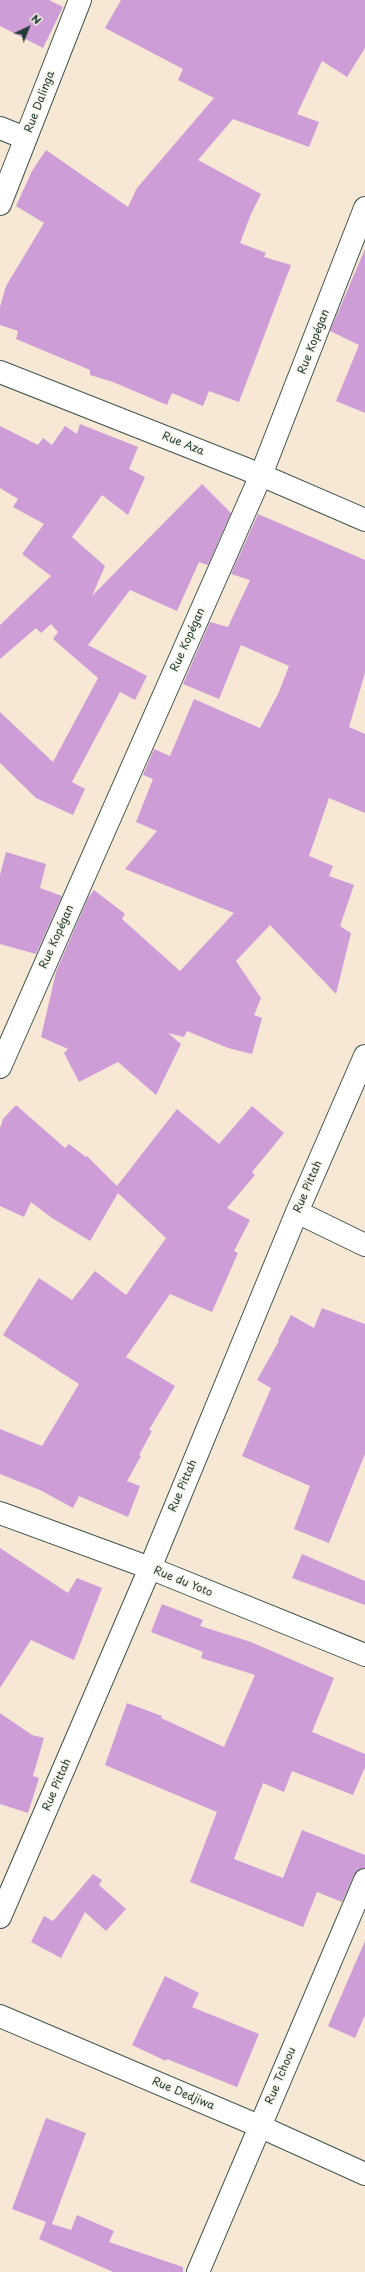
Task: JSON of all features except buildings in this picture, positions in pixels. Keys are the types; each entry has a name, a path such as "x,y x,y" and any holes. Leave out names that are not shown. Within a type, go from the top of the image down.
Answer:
{"street":[{"name":"Rue Dalinga","path":"0,204 80,0"},
{"path":"0,128 25,138"},
{"name":"Rue Kopégan","path":"0,1067 261,475 365,208"},
{"name":"Rue Aza","path":"0,372 261,475 365,520"},
{"name":"Rue Pittah","path":"0,1917 150,1568 297,1212 365,1056"},
{"path":"297,1212 365,1245"},
{"name":"Rue du Yoto","path":"0,1512 150,1568 365,1655"},
{"name":"Rue Tchoou","path":"198,2272 365,1880"},
{"name":"Rue Dedjiwa","path":"0,2016 259,2126 365,2174"}]}
